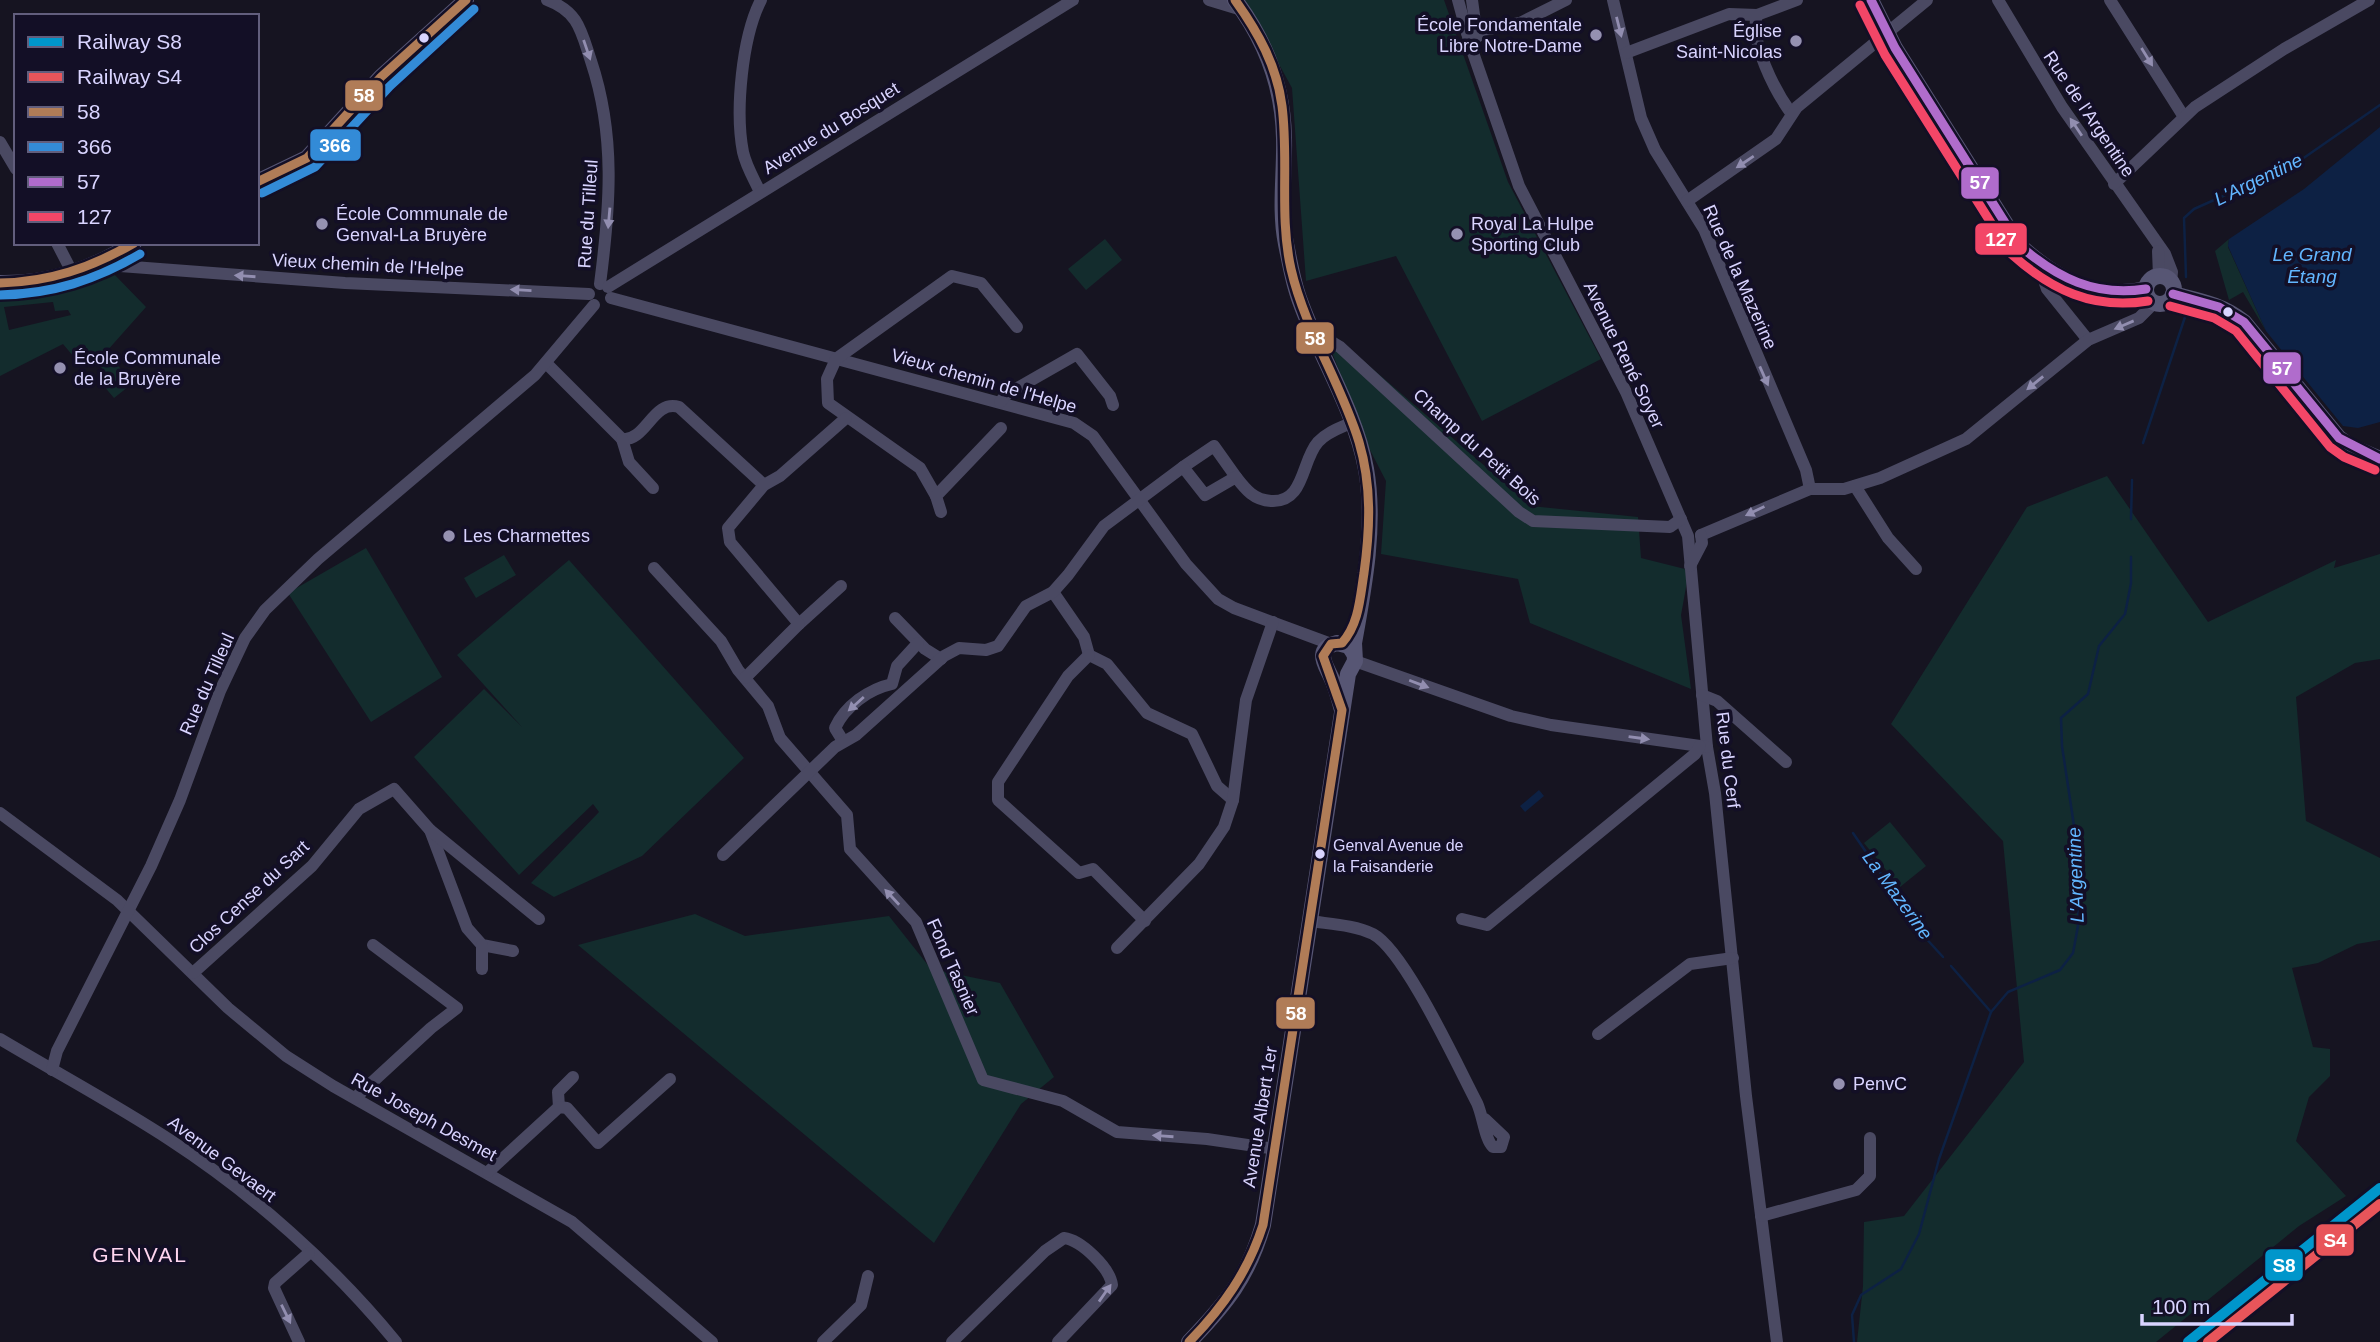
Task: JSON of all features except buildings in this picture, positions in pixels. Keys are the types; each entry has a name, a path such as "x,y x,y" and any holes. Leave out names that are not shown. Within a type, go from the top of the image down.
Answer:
{"main road":[{"path":"259,181 307,158 366,91 466,0"},
{"path":"1871,0 1887,33 2019,245 2037,261 2078,286 2150,296 2166,303 2168,284"},
{"name":"Avenue Albert 1er","path":"1239,5 1265,48 1282,103 1285,240 1300,301 1352,423 1369,493 1370,523 1358,612 1342,655 1330,674 1342,710"},
{"path":"0,284 26,283 73,274 103,262 131,245"},
{"path":"2150,296 2151,280 2168,284 2238,317 2339,438 2350,446 2380,459"},
{"name":"Avenue Albert 1er","path":"1189,1342 1240,1283 1255,1255 1275,1149 1342,710 1342,655"}],"street":[{"name":"Rue du Tilleul","path":"547,0 571,12 576,21 593,67 607,125 610,198 607,290"},
{"path":"760,192 745,159 740,122 748,44 761,0"},
{"name":"Avenue du Bosquet","path":"607,290 760,192 1073,0"},
{"path":"1209,0 1239,5"},
{"name":"Avenue René Soyer","path":"1458,0 1472,32"},
{"name":"Avenue René Soyer","path":"1472,0 1475,51 1519,186 1626,392 1681,519 1695,539"},
{"path":"1472,32 1520,23 1566,0"},
{"name":"Rue de la Mazerine","path":"1613,0 1642,118 1655,150 1704,229 1806,470 1810,489"},
{"path":"1626,53 1729,13 1757,15 1797,0"},
{"path":"1687,201 1776,139 1791,113 1927,0"},
{"name":"Rue de l'Argentine","path":"1998,0 2019,41 2114,184 2168,259 2172,272 2168,284"},
{"path":"2110,0 2184,117"},
{"path":"2114,184 2184,117 2284,49 2369,0"},
{"path":"1757,15 1752,28 1778,95 1791,113"},
{"path":"0,142 14,166"},
{"path":"58,245 73,274"},
{"path":"2037,261 2047,289 2088,341"},
{"name":"Vieux chemin de l'Helpe","path":"103,262 345,283 592,299 604,306 607,290 836,359 1000,402 1083,428 1107,453 1206,588 1234,608 1307,636 1342,655 1511,716 1552,725 1704,746"},
{"path":"941,512 936,496 920,468 846,418 826,399 827,379 836,359 953,276 981,283 1017,327"},
{"path":"592,299 592,288 607,290"},
{"path":"1695,539 1810,489 1844,489 1856,486 1966,439 2088,341 2139,318 2150,296"},
{"name":"Rue du Tilleul","path":"52,1070 57,1051 171,822 219,691 245,638 265,610 318,559 486,419 546,363 592,299"},
{"name":"Champ du Petit Bois","path":"1313,331 1340,347 1519,512 1533,521 1670,527 1681,519"},
{"path":"1000,402 1007,394 1077,355 1110,396 1113,405"},
{"path":"546,363 622,439 629,462 653,488"},
{"path":"622,439 633,437 663,408 671,405 679,407 764,485"},
{"path":"799,624 728,537 728,528 764,485 800,459 846,418"},
{"path":"843,741 835,728 842,716 869,691 897,689 917,683 941,659 959,648 986,650 998,646 1026,606 1053,592 1091,548 1104,526 1214,446 1252,496 1263,500 1287,499 1297,488 1312,449 1320,439 1352,423"},
{"path":"936,496 1001,428"},
{"path":"1183,467 1205,495 1236,477"},
{"path":"1856,486 1888,538 1916,569"},
{"name":"Rue du Cerf","path":"1695,539 1690,566 1704,746 1734,958 1777,1342"},
{"name":"Fond Tasnier","path":"654,568 721,641 745,678 768,706 780,738 847,815 850,849 923,934 983,1080 1063,1101 1116,1132 1207,1139 1275,1149"},
{"path":"745,678 841,586"},
{"path":"1053,592 1084,637 1089,655 1107,664 1147,713 1192,734 1217,786 1233,800"},
{"path":"895,618 918,643 941,659"},
{"path":"1117,948 1199,864 1217,841 1233,800 1246,700 1273,622"},
{"path":"723,855 843,741 856,735 897,689 897,666 918,643"},
{"path":"1089,655 1068,676 998,782 998,800 1079,873 1093,869 1144,921"},
{"path":"1702,695 1717,701 1786,762"},
{"name":"Rue du Cerf","path":"1462,919 1487,925 1497,918 1704,746"},
{"name":"Clos Cense du Sart","path":"193,973 313,866 359,809 394,789 430,830"},
{"name":"Rue Joseph Desmet","path":"0,813 117,900 127,913 228,1008 275,1047 306,1070 572,1222 712,1342"},
{"path":"430,830 539,919"},
{"path":"430,830 467,928 482,945 513,951"},
{"path":"1310,921 1360,929 1385,943 1400,961 1485,1119"},
{"path":"355,1098 431,1028 457,1008 373,945"},
{"path":"482,945 482,969"},
{"path":"1598,1034 1690,964 1734,958"},
{"name":"Avenue Gevaert","path":"0,1040 196,1158 346,1286 396,1342"},
{"path":"559,1107 558,1092 573,1077"},
{"path":"559,1107 566,1108 598,1143 670,1079"},
{"path":"488,1172 559,1107"},
{"path":"1761,1216 1856,1190 1870,1176 1870,1138"},
{"path":"952,1342 1058,1240 1075,1239 1109,1274 1112,1285 1058,1342"},
{"path":"299,1342 274,1288 275,1283 309,1253"},
{"path":"823,1342 862,1303 868,1276"}],"green space":[{"name":"Royal La Hulpe Sporting Club","path":"1244,0 1444,0 1508,182 1601,359 1482,421 1396,256 1306,281 1292,88"},
{"path":"1105,239 1122,260 1086,290 1068,269"},
{"path":"2229,239 2228,247 2266,331 2243,292 2229,300 2215,251"},
{"path":"110,270 146,307 106,352 133,383 114,398 103,385 110,379 86,348 74,357 63,344 0,376 0,294 75,285","holes":["53,302 55,311 68,310 71,315 9,330 4,307"]},
{"path":"1321,324 1531,506 1638,517 1641,558 1689,570 1681,615 1691,689 1530,623 1518,579 1381,554 1386,481 1370,450"},
{"path":"2107,476 2208,622 2336,560 2334,568 2380,554 2380,659 2355,663 2296,697 2306,821 2380,858 2380,940 2357,944 2318,963 2292,968 2313,1047 2330,1049 2330,1076 2309,1097 2296,1141 2346,1196 2299,1226 2156,1342 1857,1342 1863,1286 1864,1222 1904,1216 2024,1062 2003,841 1891,724 2027,507"},
{"path":"366,548 442,677 371,722 288,593"},
{"path":"504,555 516,575 476,598 464,578"},
{"path":"569,560 744,758 642,856 554,897 531,883 599,812 593,804 519,875 414,757 484,689 522,727 457,655"},
{"path":"1890,822 1926,866 1900,887 1864,843"},
{"path":"695,914 745,936 889,916 931,969 1000,983 1054,1077 1021,1104 934,1243 578,945"}],"water":[{"name":"Le Grand Étang","path":"2380,127 2380,422 2358,428 2343,426 2266,331 2228,246 2229,239 2304,189"},
{"path":"1539,790 1544,796 1525,812 1520,806"}],"waterway":[{"name":"L'Argentine","path":"2186,277 2184,218 2194,209 2295,164 2380,105"},
{"name":"L'Argentine","path":"2143,443 2187,311"},
{"name":"L'Argentine","path":"2131,519 2132,480"},
{"name":"L'Argentine","path":"1854,1342 1852,1315 1861,1295 1901,1269 1919,1234 1939,1159 1991,1012 2008,992 2060,970 2073,953 2078,926 2079,859 2062,746 2061,718 2088,694 2099,646 2125,614 2131,583 2131,557"},
{"name":"La Mazerine","path":"1853,833 1922,934 1943,957"},
{"name":"La Mazerine","path":"1951,966 1991,1012"}],"rail line":[{"name":"S8","path":"2188,1342 2380,1188"},
{"name":"S4","path":"2208,1342 2380,1204"}],"transit line":[{"name":"58","path":"259,181 307,158 381,77 466,0"},
{"name":"58","path":"1189,1342 1213,1316 1233,1288 1250,1258 1263,1225 1342,710 1323,656 1331,644 1342,643 1352,628 1360,601 1368,540 1368,491 1359,442 1297,292 1287,249 1284,126 1276,77 1265,50 1235,0"},
{"name":"57","path":"1871,0 1895,48 2019,245 2062,276 2078,282 2110,290 2146,289"},
{"name":"127","path":"1860,5 1885,55 2010,253 2057,287 2091,300 2128,303 2148,301"},
{"name":"366","path":"262,193 315,167 390,86 474,9"},
{"name":"58","path":"0,283 36,280 69,272 102,260 130,245"},
{"name":"366","path":"0,295 38,292 73,284 140,254"},
{"name":"57","path":"2173,294 2219,307 2244,322 2339,438 2380,459"},
{"name":"127","path":"2170,306 2214,318 2236,331 2330,447 2344,457 2375,470"}],"place":[{"name":"École Fondamentale Libre Notre-Dame","path":"1596,35"},
{"name":"Église Saint-Nicolas","path":"1796,41"},
{"name":"École Communale de Genval-La Bruyère","path":"322,224"},
{"name":"Royal La Hulpe Sporting Club","path":"1457,234"},
{"name":"École Communale de la Bruyère","path":"60,368"},
{"name":"Les Charmettes","path":"449,536"},
{"name":"Genval Avenue de la Faisanderie","path":"1320,854"},
{"name":"PenvC","path":"1839,1084"}],"district":[{"name":"GENVAL","path":"140,1255"}]}
